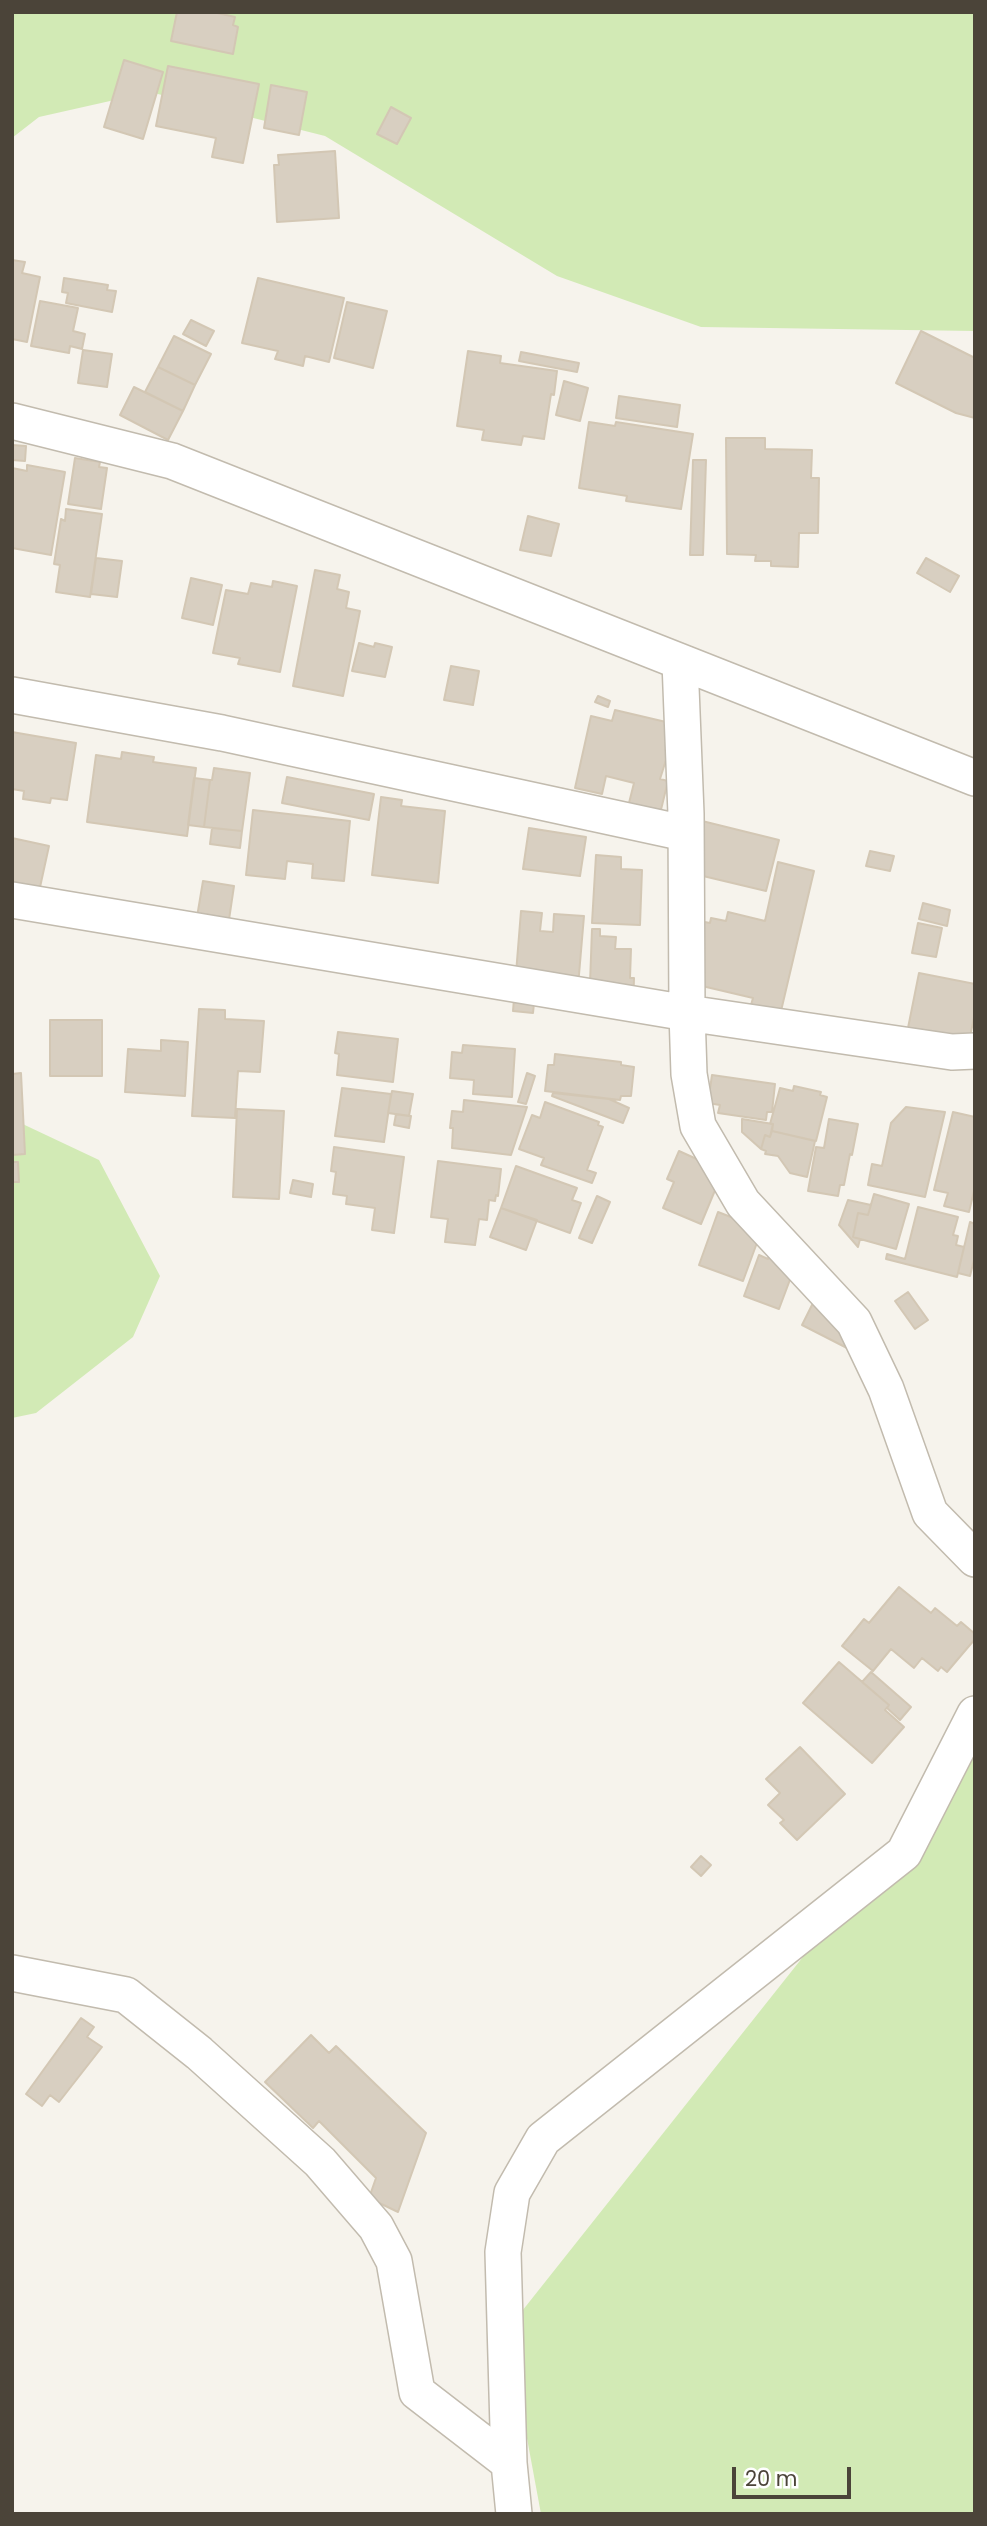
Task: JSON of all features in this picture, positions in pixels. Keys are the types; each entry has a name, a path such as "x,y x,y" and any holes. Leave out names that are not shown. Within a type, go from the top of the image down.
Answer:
{"street":[{"path":"12,421 172,461 975,778"},
{"path":"680,662 689,1074 698,1126 743,1203 854,1322 886,1389 930,1513 975,1559"},
{"path":"12,695 222,733 684,833"},
{"path":"12,900 687,1013 952,1052 975,1051"},
{"path":"514,2514 509,2463 503,2252 512,2193 542,2140 904,1853 975,1714"},
{"path":"12,1973 126,1995 199,2053 320,2162 376,2227 394,2261 417,2392 509,2463"}],"green space":[{"path":"12,12 975,12 975,331 701,327 557,276 325,136 150,92 39,117 12,138"},
{"path":"12,1119 99,1160 160,1276 133,1337 36,1413 12,1418"},
{"path":"975,1740 975,2514 541,2514 507,2330"}],"building":[{"path":"177,12 213,12 235,17 233,25 238,27 233,54 171,41"},
{"path":"124,60 163,72 143,139 104,127"},
{"path":"168,66 259,84 243,163 212,157 216,138 156,126"},
{"path":"271,85 307,92 299,135 264,128"},
{"path":"391,107 411,118 397,144 377,134"},
{"path":"335,151 339,218 277,222 274,165 279,165 278,155"},
{"path":"12,260 25,262 22,273 40,277 27,342 12,339"},
{"path":"64,278 108,285 107,290 116,291 112,312 66,303 68,293 62,292"},
{"path":"258,278 344,298 329,362 305,356 303,366 275,359 278,351 242,343"},
{"path":"40,301 78,308 73,331 85,334 82,349 70,346 69,353 31,346"},
{"path":"347,302 387,311 373,368 334,358"},
{"path":"191,320 214,331 206,346 183,334"},
{"path":"921,331 975,358 975,418 956,413 896,383"},
{"path":"174,336 211,354 195,385 158,367"},
{"path":"83,350 112,354 107,387 78,383"},
{"path":"468,351 501,356 500,363 557,371 544,439 523,436 521,445 482,440 484,430 457,426"},
{"path":"521,352 579,363 577,372 519,361"},
{"path":"158,367 195,385 183,411 145,392"},
{"path":"564,381 588,388 580,421 556,415"},
{"path":"134,387 183,411 168,440 120,415"},
{"path":"619,396 680,405 677,427 616,418"},
{"path":"589,422 615,426 616,422 693,434 681,509 626,501 627,496 579,488"},
{"path":"726,438 765,438 765,449 812,450 811,478 819,478 818,533 799,533 798,567 771,566 771,561 755,561 756,555 727,554"},
{"path":"12,445 26,446 25,461 12,460"},
{"path":"75,458 100,462 99,467 107,468 101,509 68,504"},
{"path":"693,460 706,460 703,555 690,555"},
{"path":"27,465 65,472 51,555 12,548 12,468 27,471"},
{"path":"66,509 102,514 90,597 56,592 60,565 54,564 61,519 65,521"},
{"path":"528,516 559,524 551,556 520,550"},
{"path":"96,558 122,561 117,597 91,594"},
{"path":"926,558 959,576 950,592 917,573"},
{"path":"315,570 340,575 337,589 349,592 346,608 360,611 343,696 293,686"},
{"path":"191,578 222,585 213,625 182,618"},
{"path":"273,581 297,586 280,672 238,664 240,658 213,653 226,590 248,594 251,583 272,587"},
{"path":"359,643 374,647 375,643 392,647 385,677 352,671"},
{"path":"451,666 479,671 473,705 444,700"},
{"path":"598,696 610,701 608,707 595,702"},
{"path":"615,710 666,722 666,760 660,779 668,781 657,826 625,819 634,783 606,776 602,794 575,788 591,716 612,721"},
{"path":"12,732 76,743 67,800 51,798 50,803 23,799 24,791 12,789"},
{"path":"122,752 154,757 153,762 196,768 187,836 87,822 96,755 121,759"},
{"path":"214,768 250,773 242,831 204,827"},
{"path":"287,777 374,794 369,820 282,803"},
{"path":"194,778 210,780 204,827 188,825"},
{"path":"381,797 402,800 401,806 445,811 438,883 372,875"},
{"path":"253,810 350,821 344,881 312,878 313,864 287,861 285,879 246,875"},
{"path":"694,819 779,840 766,891 682,871"},
{"path":"212,828 242,831 240,848 210,844"},
{"path":"529,828 586,837 580,876 523,869"},
{"path":"12,838 49,846 37,901 12,895"},
{"path":"870,851 894,856 890,871 866,866"},
{"path":"596,855 621,857 621,869 642,870 640,925 592,923"},
{"path":"778,862 814,871 781,1011 751,1005 753,998 685,982 677,917 710,923 711,918 726,921 728,912 765,921"},
{"path":"203,881 234,886 227,933 195,929"},
{"path":"923,903 950,910 947,926 919,919"},
{"path":"521,911 542,913 540,931 553,932 554,914 584,916 577,998 535,994 533,1013 513,1011"},
{"path":"918,923 942,928 936,957 912,953"},
{"path":"592,929 600,929 600,936 616,937 615,949 631,949 633,1012 589,1011"},
{"path":"919,973 975,984 975,1013 968,1046 907,1033"},
{"path":"199,1009 225,1010 225,1019 264,1021 260,1072 238,1071 235,1118 192,1116"},
{"path":"50,1020 102,1020 102,1076 50,1076"},
{"path":"338,1032 398,1039 393,1082 337,1075 339,1054 335,1053"},
{"path":"161,1040 188,1042 185,1096 125,1092 128,1049 161,1051"},
{"path":"463,1045 515,1049 512,1097 473,1094 474,1080 450,1078 452,1052 462,1053"},
{"path":"555,1054 621,1062 621,1065 634,1067 631,1096 621,1096 620,1100 545,1091 548,1065 554,1065"},
{"path":"21,1073 25,1154 12,1155 12,1074"},
{"path":"527,1073 535,1076 526,1104 518,1102"},
{"path":"712,1075 775,1084 772,1112 767,1112 766,1120 718,1113 720,1105 708,1103"},
{"path":"794,1086 821,1092 820,1095 827,1097 816,1141 772,1131 773,1124 770,1124 780,1088 793,1091"},
{"path":"342,1088 391,1094 384,1142 335,1136"},
{"path":"392,1091 413,1094 409,1116 388,1113"},
{"path":"553,1093 609,1099 629,1108 623,1123 552,1096"},
{"path":"464,1100 527,1107 511,1155 452,1148 452,1111 463,1112"},
{"path":"545,1102 599,1122 598,1125 603,1127 587,1170 596,1173 592,1183 541,1165 544,1158 519,1149 532,1115 540,1118"},
{"path":"906,1107 945,1112 925,1197 868,1185 872,1164 882,1166 891,1123"},
{"path":"237,1109 284,1111 279,1199 233,1197"},
{"path":"953,1112 975,1117 975,1187 969,1212 944,1206 948,1193 934,1190"},
{"path":"396,1114 411,1116 409,1128 394,1125"},
{"path":"742,1119 773,1124 770,1137 765,1135 761,1149 742,1132"},
{"path":"829,1119 858,1124 844,1185 840,1185 838,1196 808,1191 816,1147 824,1148"},
{"path":"772,1131 815,1141 807,1177 790,1173 778,1156 765,1154 766,1151 761,1149 765,1135 770,1137"},
{"path":"334,1147 404,1157 394,1233 372,1230 375,1208 346,1204 347,1196 333,1194 336,1172 331,1171"},
{"path":"679,1151 723,1171 701,1224 663,1208 674,1182 667,1179"},
{"path":"438,1161 501,1169 498,1196 496,1195 495,1201 489,1200 487,1220 479,1219 475,1245 445,1242 448,1219 431,1217"},
{"path":"12,1162 18,1162 19,1182 12,1182"},
{"path":"516,1166 577,1188 572,1200 581,1203 570,1233 501,1208"},
{"path":"293,1180 313,1184 311,1197 290,1193"},
{"path":"874,1194 909,1204 896,1249 853,1237 858,1213 868,1215"},
{"path":"597,1196 610,1202 592,1243 579,1238"},
{"path":"848,1200 871,1205 868,1215 858,1213 853,1237 860,1239 858,1247 839,1225"},
{"path":"918,1207 958,1217 953,1235 958,1236 956,1245 964,1247 957,1277 886,1259 887,1254 905,1259"},
{"path":"501,1208 537,1220 526,1250 490,1237"},
{"path":"718,1212 762,1229 743,1281 699,1265"},
{"path":"970,1222 975,1224 975,1256 970,1276 958,1273"},
{"path":"774,1244 800,1253 779,1309 744,1296 759,1255 768,1259"},
{"path":"819,1291 861,1321 847,1348 802,1325"},
{"path":"908,1292 928,1320 915,1329 895,1301"},
{"path":"899,1587 931,1613 935,1608 957,1626 961,1622 975,1634 975,1639 947,1672 941,1667 938,1671 922,1658 914,1668 891,1649 873,1671 842,1646 864,1619 869,1623"},
{"path":"839,1662 889,1705 885,1710 904,1727 872,1763 803,1703"},
{"path":"871,1672 911,1707 900,1720 887,1708 889,1705 862,1682"},
{"path":"800,1747 845,1794 797,1840 780,1823 784,1820 768,1805 780,1793 766,1779"},
{"path":"701,1856 711,1865 701,1876 691,1867"},
{"path":"81,2018 94,2027 87,2037 102,2047 59,2102 50,2095 42,2106 26,2094"},
{"path":"311,2035 329,2053 336,2046 426,2133 398,2212 369,2198 376,2178 319,2121 313,2128 265,2082"}]}
